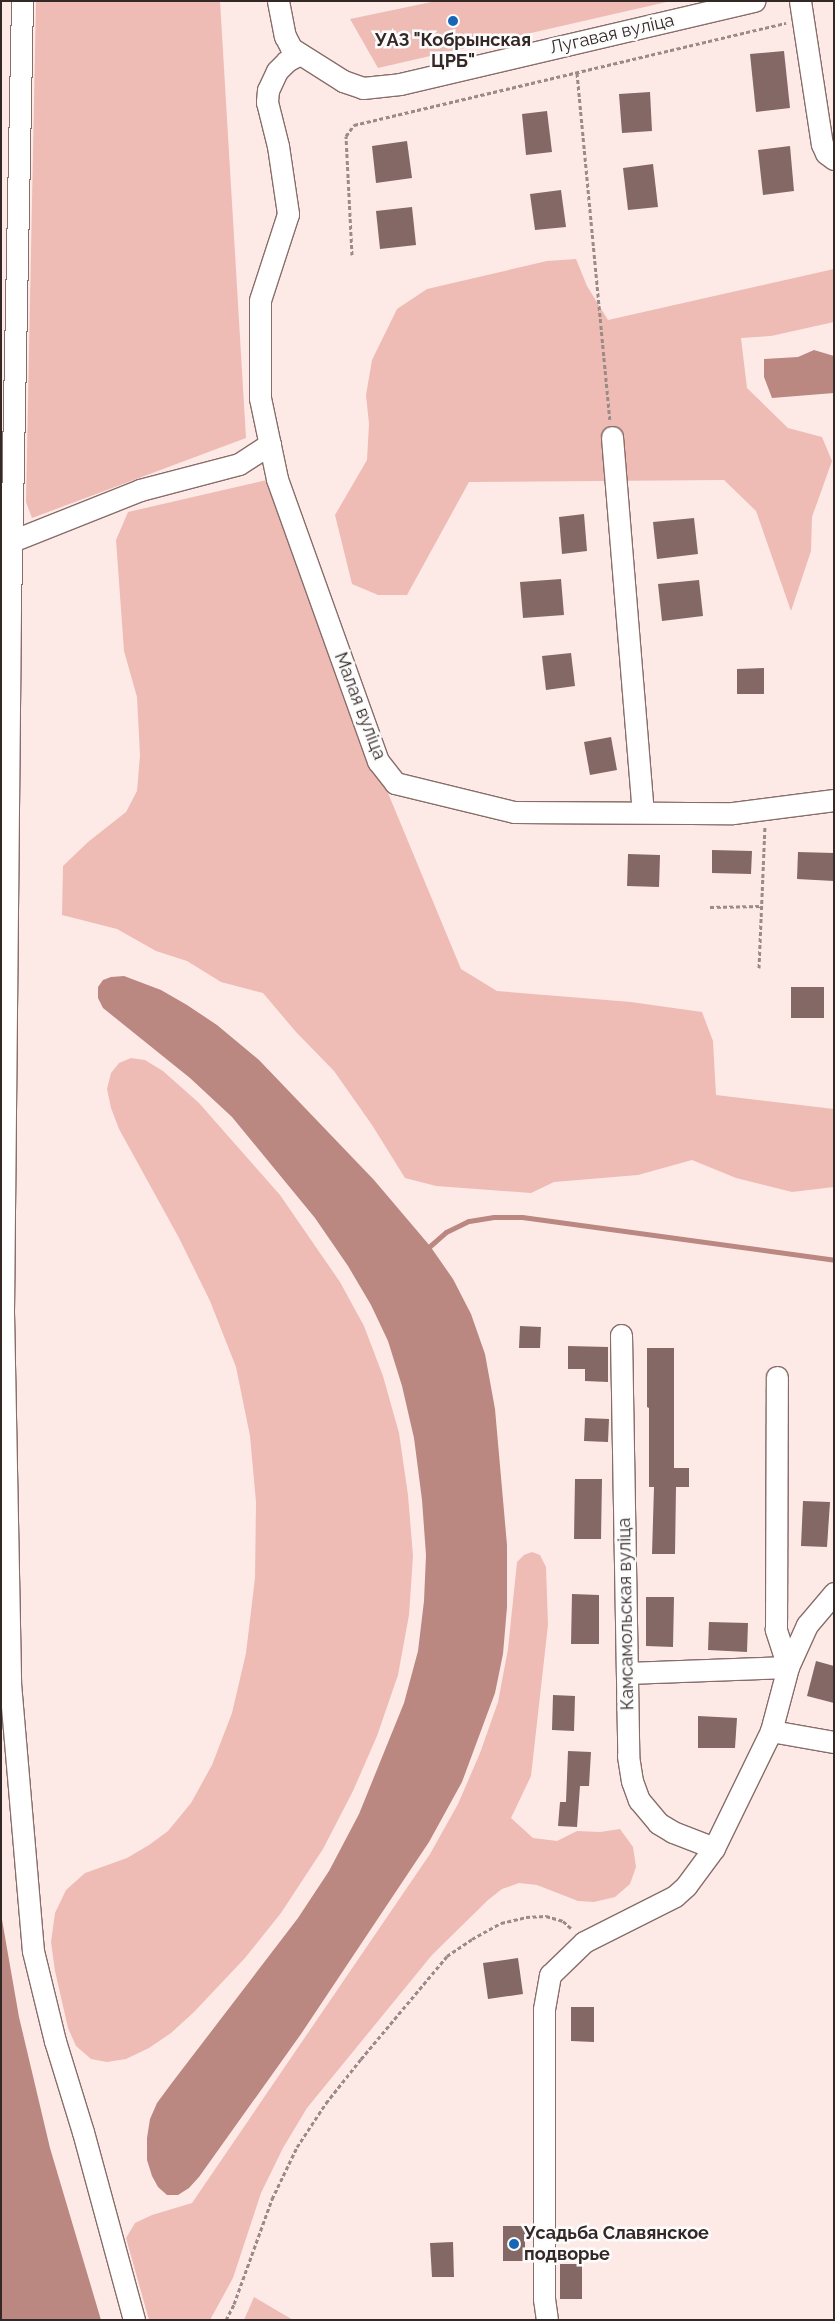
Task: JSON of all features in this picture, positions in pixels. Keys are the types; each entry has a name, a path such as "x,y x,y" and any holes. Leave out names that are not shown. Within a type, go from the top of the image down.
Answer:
{"street":[{"path":"22,1 12,540 3,1312 10,1683 33,1952 55,2041 83,2132 134,2320"},
{"name":"Лугавая вуліца","path":"278,1 285,36 290,48 343,81 364,88 400,84 754,1"},
{"path":"801,10 822,144 826,153 834,158"},
{"name":"Малая вуліца","path":"300,54 287,61 277,70 268,90 267,102 278,146 288,214 286,226 268,272 260,300 260,398 278,479 378,761 395,783 514,812 643,811 732,813 834,800"},
{"path":"612,437 643,811"},
{"path":"12,540 140,490 239,464 270,444"},
{"name":"Камсамольская вуліца","path":"620,1335 628,1756 632,1781 638,1800 658,1823 673,1832 714,1848"},
{"path":"777,1377 776,1629 788,1667"},
{"path":"547,2320 544,2299 544,2009 550,1975 584,1942 675,1896 686,1886 714,1848 771,1731 788,1667 807,1625 834,1593"},
{"path":"627,1673 788,1667"},
{"path":"771,1731 834,1742"}],"path":[{"path":"352,255 346,136 354,125 577,73 801,10"},
{"path":"577,73 612,437"},
{"path":"759,968 766,808"},
{"path":"710,907 762,906"},
{"path":"226,2320 272,2199 297,2147 326,2103 361,2058 448,1956 472,1939 501,1923 526,1917 546,1916 563,1921 584,1942"}],"shaded area":[{"path":"36,1 220,1 246,438 32,518 26,502"},
{"name":"УАЗ \"Кобрынская ЦРБ\"","path":"436,1 671,1 378,68 350,19"},
{"path":"576,259 587,286 608,320 834,269 834,322 771,336 741,338 747,388 788,428 822,437 832,461 812,517 811,551 791,611 756,511 724,480 469,482 407,595 378,595 352,584 335,515 367,460 369,424 366,395 372,360 397,309 427,289 547,261"},
{"path":"814,350 834,356 834,393 772,398 764,377 764,359 798,357"},
{"path":"271,479 354,711 461,969 497,991 631,1002 702,1012 713,1041 716,1095 834,1109 834,1187 792,1192 736,1178 692,1160 638,1175 554,1182 531,1193 436,1186 405,1178 372,1125 334,1071 296,1032 263,993 221,982 187,961 156,951 117,929 62,915 63,866 88,842 126,812 137,791 140,755 137,697 124,651 116,540 128,512"},
{"path":"124,976 161,990 187,1005 217,1025 259,1060 374,1180 430,1246 453,1279 471,1314 485,1354 495,1409 507,1545 507,1607 503,1654 495,1693 462,1782 429,1842 301,2034 199,2177 189,2188 178,2195 167,2195 158,2187 152,2176 147,2160 147,2138 150,2119 157,2103 298,1918 329,1871 359,1814 404,1703 418,1651 424,1601 426,1555 422,1500 414,1438 402,1386 388,1341 371,1305 348,1266 315,1218 232,1117 190,1078 103,1008 98,998 98,987 103,980"},
{"path":"131,1058 145,1060 163,1071 199,1103 280,1195 340,1282 364,1326 383,1376 399,1433 408,1495 413,1556 409,1615 398,1675 377,1736 353,1791 323,1849 281,1913 245,1958 194,2012 171,2033 149,2048 126,2059 107,2062 91,2059 76,2046 68,2028 55,1971 51,1942 55,1913 66,1890 85,1873 127,1858 149,1845 168,1831 191,1803 212,1765 232,1713 246,1653 255,1578 256,1502 250,1436 236,1367 210,1301 179,1238 119,1129 111,1108 107,1089 111,1073 119,1063"},
{"path":"532,1552 540,1555 546,1567 548,1625 531,1776 511,1818 533,1838 557,1841 577,1831 600,1832 620,1829 633,1847 636,1867 630,1884 615,1897 594,1902 578,1901 537,1885 519,1883 502,1889 488,1900 432,1955 307,2108 283,2148 261,2193 233,2278 210,2320 149,2320 126,2238 135,2223 152,2215 192,2203 430,1854 458,1804 480,1753 498,1702 508,1649 517,1562 524,1555"},
{"path":"1,1914 19,2017 50,2148 101,2320 1,2320"},
{"path":"254,2297 293,2320 244,2320"}],"building":[{"path":"784,51 790,108 756,112 750,54"},
{"path":"650,92 652,131 622,133 619,94"},
{"path":"547,111 552,152 526,155 522,114"},
{"path":"407,141 412,178 376,183 372,146"},
{"path":"790,146 794,191 763,195 758,150"},
{"path":"653,164 658,207 628,210 623,168"},
{"path":"561,190 566,227 535,230 530,194"},
{"path":"412,207 416,245 380,249 376,211"},
{"path":"584,514 587,551 562,554 559,517"},
{"path":"694,518 698,554 657,559 653,522"},
{"path":"561,579 564,615 523,618 520,582"},
{"path":"699,580 703,616 662,621 658,584"},
{"path":"571,653 575,686 546,690 542,656"},
{"path":"764,668 764,694 737,694 737,669"},
{"path":"611,737 617,770 590,775 584,742"},
{"path":"712,850 752,851 751,874 712,873"},
{"path":"798,852 834,853 834,881 797,879"},
{"path":"628,854 660,855 659,887 627,886"},
{"path":"791,987 824,987 824,1018 791,1018"},
{"path":"520,1326 541,1327 540,1348 519,1348"},
{"path":"568,1346 608,1347 608,1382 585,1381 585,1369 568,1369"},
{"path":"647,1348 674,1348 674,1468 689,1468 689,1487 676,1487 675,1554 652,1554 654,1487 649,1487"},
{"path":"585,1418 609,1419 608,1442 584,1441"},
{"path":"575,1479 602,1479 601,1539 574,1539"},
{"path":"803,1501 830,1502 827,1547 801,1546"},
{"path":"572,1594 599,1595 599,1644 571,1644"},
{"path":"646,1597 674,1597 673,1647 646,1646"},
{"path":"709,1622 748,1623 747,1652 708,1650"},
{"path":"816,1661 834,1666 834,1703 807,1696"},
{"path":"553,1695 575,1696 574,1731 552,1730"},
{"path":"698,1716 737,1718 735,1748 698,1748"},
{"path":"568,1751 591,1752 589,1786 580,1786 577,1827 558,1826 560,1802 566,1802"},
{"path":"518,1958 523,1994 488,1999 483,1963"},
{"path":"571,2007 594,2007 594,2042 571,2041"},
{"name":"Усадьба Славянское подворье","path":"503,2226 525,2226 525,2261 503,2261"},
{"path":"453,2242 454,2277 432,2277 430,2243"},
{"path":"560,2264 582,2264 582,2299 560,2299"}],"waterway":[{"path":"430,1246 446,1232 469,1221 494,1217 522,1217 834,1260"}],"place":[{"name":"УАЗ \"Кобрынская ЦРБ\"","path":"453,21"},
{"name":"Усадьба Славянское подворье","path":"514,2244"}]}
